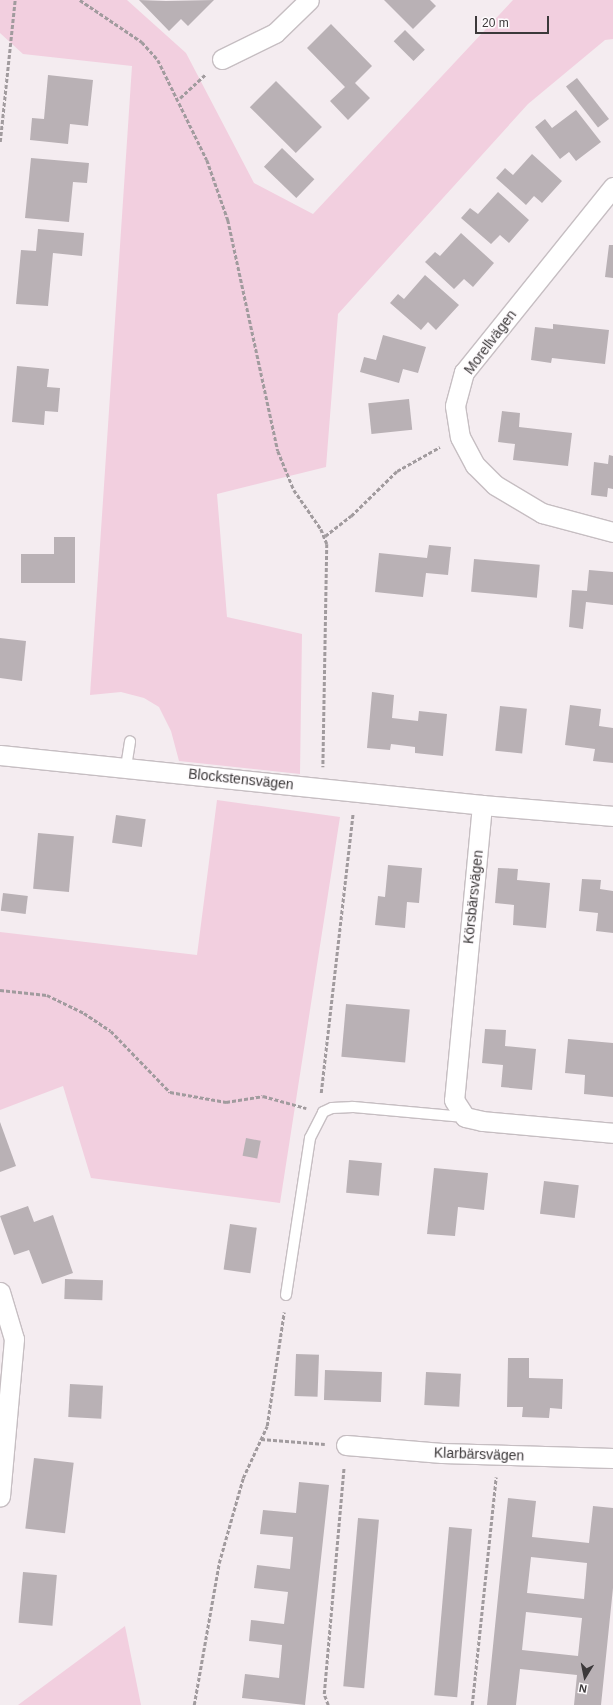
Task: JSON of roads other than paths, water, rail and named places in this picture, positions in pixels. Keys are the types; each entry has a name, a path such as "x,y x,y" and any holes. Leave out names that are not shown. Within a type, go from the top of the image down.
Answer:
{"street":[{"path":"222,59 275,33 308,0"},
{"name":"Morellvägen","path":"613,187 464,372 455,406 460,437 475,465 495,485 542,513 613,532"},
{"name":"Blockstensvägen","path":"0,755 482,805"},
{"path":"482,805 613,816"},
{"name":"Körsbärsvägen","path":"465,1117 454,1100 455,1077 482,805"},
{"path":"465,1117 613,1133"},
{"path":"0,1292 14,1339 0,1496"},
{"name":"Klarbärsvägen","path":"346,1445 498,1455 613,1458"}],"lane":[{"path":"126,767 130,741"},
{"path":"286,1295 310,1138 323,1112 332,1108 354,1107 465,1117"}]}
